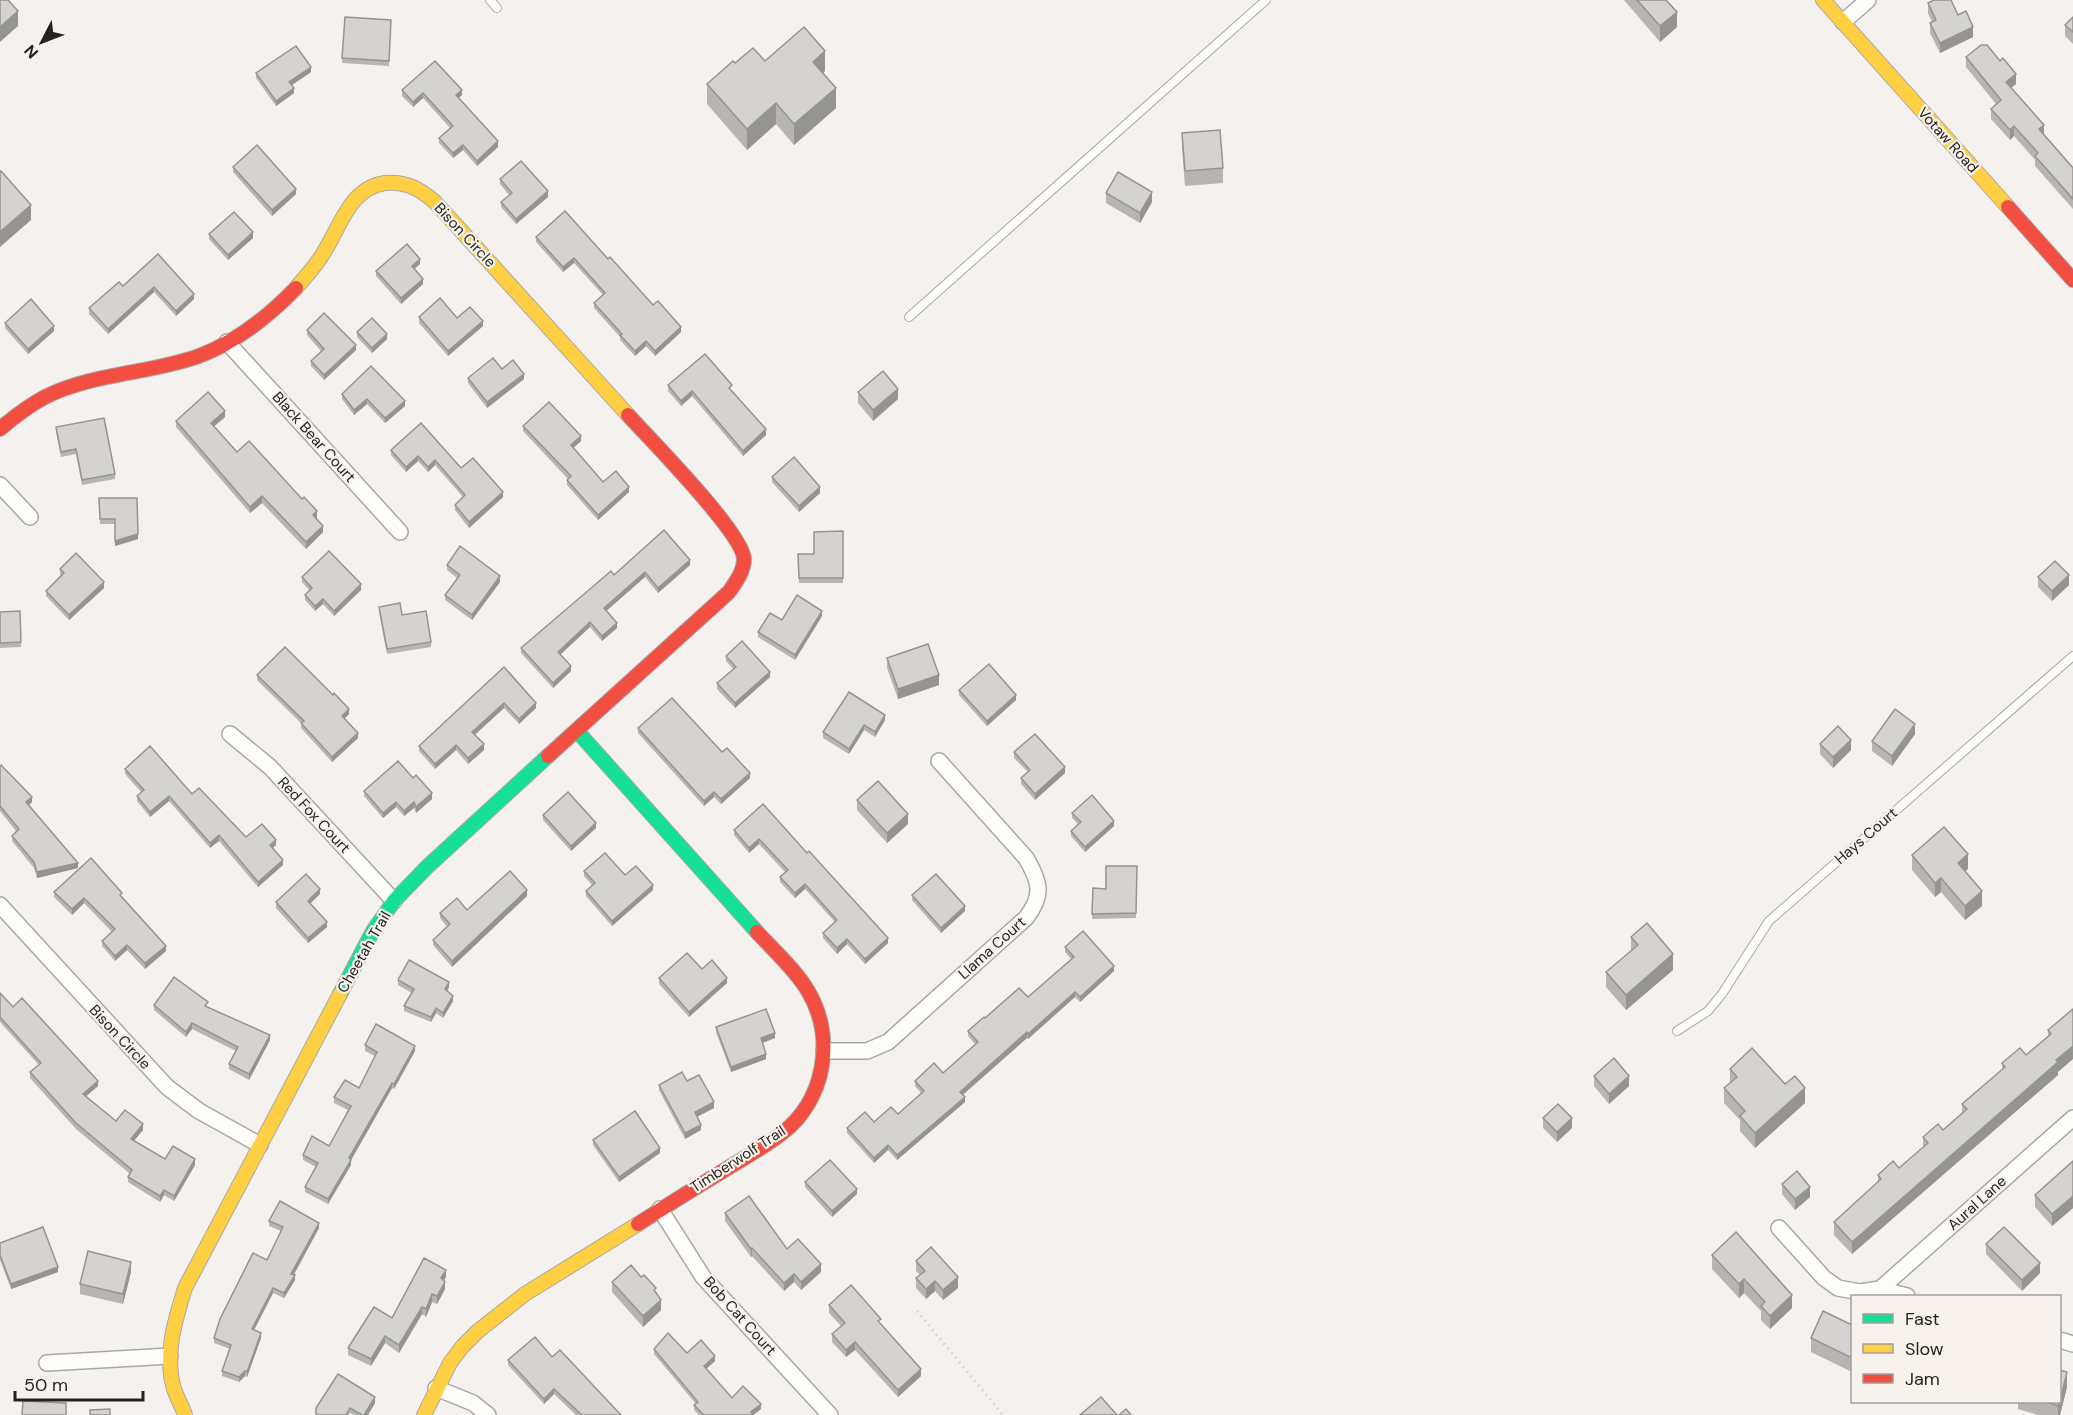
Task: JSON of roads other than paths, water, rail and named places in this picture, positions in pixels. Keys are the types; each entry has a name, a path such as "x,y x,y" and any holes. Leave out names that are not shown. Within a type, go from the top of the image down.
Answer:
{"street":[{"name":"Votaw Road","path":"1823,0 2073,280"},
{"path":"1843,22 1868,0"},
{"name":"Bison Circle","path":"0,429 17,413 57,390 95,379 190,359 227,342 264,317 295,288 323,253 348,209 359,195 371,185 392,182 414,186 435,202 728,526 737,537 743,551 744,563"},
{"name":"Black Bear Court","path":"227,342 400,532"},
{"path":"0,485 30,517"},
{"name":"Cheetah Trail","path":"185,1415 173,1387 170,1356 175,1320 185,1288 373,932 394,901 427,867 729,592 741,575 744,563"},
{"name":"Timberwolf Trail","path":"424,1415 436,1388 456,1354 491,1319 525,1294 782,1134 805,1110 820,1083 824,1051 820,1021 808,993 789,967 577,730"},
{"name":"Red Fox Court","path":"230,734 270,767 394,901"},
{"name":"Llama Court","path":"824,1051 867,1051 888,1042 1026,918 1036,905 1038,891 1036,874 1026,858 939,761"},
{"name":"Bison Circle","path":"0,905 166,1087 199,1111 260,1145"},
{"name":"Aural Lane","path":"1880,1289 2073,1118"},
{"name":"Bob Cat Court","path":"660,1209 703,1277 830,1415"},
{"path":"1779,1228 1824,1278 1838,1288 1860,1293 1880,1289 1903,1295"},
{"path":"47,1363 170,1356"},
{"path":"436,1388 473,1403 488,1415"}],"lane":[{"path":"490,0 498,8"},
{"path":"909,317 1266,0"},
{"name":"Hays Court","path":"1677,1031 1708,1011 1722,994 1769,921 2073,656"}]}
